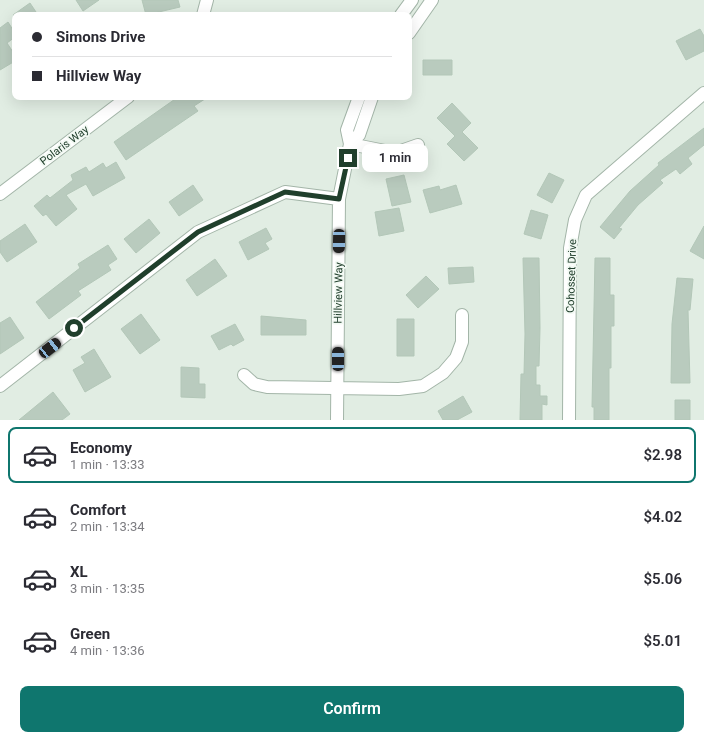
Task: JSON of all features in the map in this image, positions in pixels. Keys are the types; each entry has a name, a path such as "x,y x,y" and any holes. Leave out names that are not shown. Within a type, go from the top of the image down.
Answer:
{"street":[{"path":"204,12 207,0"},
{"path":"403,12 412,0"},
{"path":"412,29 432,0"},
{"name":"Cohosset Drive","path":"569,420 570,248 575,220 586,195 704,93"},
{"name":"Polaris Way","path":"0,194 124,100"},
{"name":"Hillview Way","path":"337,420 339,199 350,144 347,130 358,100"},
{"name":"Hillview Way","path":"350,144 359,135 371,100"},
{"path":"350,144 395,153 418,145"},
{"path":"0,386 198,232 285,192 339,199"},
{"path":"244,375 254,384 267,387 399,389 423,386 443,373 456,358 462,342 462,315"}],"building":[{"path":"76,0 99,0 83,11"},
{"path":"142,0 178,0 180,7 159,12 145,12"},
{"path":"30,3 36,12 17,12"},
{"path":"8,22 12,28 12,39 7,43 12,50 12,63 0,70 0,28"},
{"path":"700,29 704,36 704,51 686,60 676,41"},
{"path":"423,60 452,60 452,75 423,75"},
{"path":"174,100 203,100 194,106 198,111 126,160 114,142"},
{"path":"452,103 471,123 462,132 478,148 464,161 447,144 455,136 437,118"},
{"path":"704,128 704,145 688,158 692,164 680,174 676,169 660,180 663,183 638,205 619,228 622,229 614,239 600,227 630,191 659,165 658,163"},
{"path":"116,162 125,178 93,196 86,184 66,195 77,209 56,226 46,214 43,216 34,206 47,195 50,198 73,180 71,175 86,167 89,172 103,163 106,168"},
{"path":"549,173 564,180 552,203 537,195"},
{"path":"404,175 411,202 392,206 386,179"},
{"path":"193,185 203,200 179,216 169,202"},
{"path":"456,185 462,204 430,213 423,190 439,186 440,190"},
{"path":"399,208 404,231 379,236 375,212"},
{"path":"531,210 548,215 541,239 524,234"},
{"path":"149,219 160,233 136,253 124,239"},
{"path":"25,224 37,242 7,262 0,252 0,241"},
{"path":"704,226 704,259 690,251"},
{"path":"266,228 272,239 265,243 269,249 248,260 239,242"},
{"path":"108,245 117,259 108,265 111,270 78,291 81,295 49,319 36,302 80,268 78,264"},
{"path":"523,258 539,258 540,328 539,366 536,366 536,385 540,385 540,396 547,396 547,405 542,404 542,420 520,420 521,374 524,374 525,334"},
{"path":"595,258 610,258 610,295 614,295 614,326 611,326 611,368 609,368 609,420 594,420 594,407 592,407"},
{"path":"215,259 227,276 197,296 186,280"},
{"path":"473,267 474,282 449,284 448,268"},
{"path":"426,276 439,289 418,308 406,295"},
{"path":"677,278 693,279 690,310 688,310 690,383 671,383 672,324"},
{"path":"141,314 160,340 140,354 121,329"},
{"path":"261,316 306,320 306,335 261,335"},
{"path":"10,317 24,338 0,354 0,323"},
{"path":"397,319 414,319 414,356 397,356"},
{"path":"235,324 244,340 233,346 231,344 219,350 211,336"},
{"path":"94,349 111,377 85,392 73,370 85,363 81,357"},
{"path":"181,367 199,368 199,384 205,384 205,398 181,397"},
{"path":"53,392 70,414 62,420 19,420"},
{"path":"463,396 472,412 457,420 443,420 438,411"},
{"path":"675,400 690,400 690,420 675,420"}],"route":[{"path":"74,328 198,232 285,192 339,199 348,158"}]}
